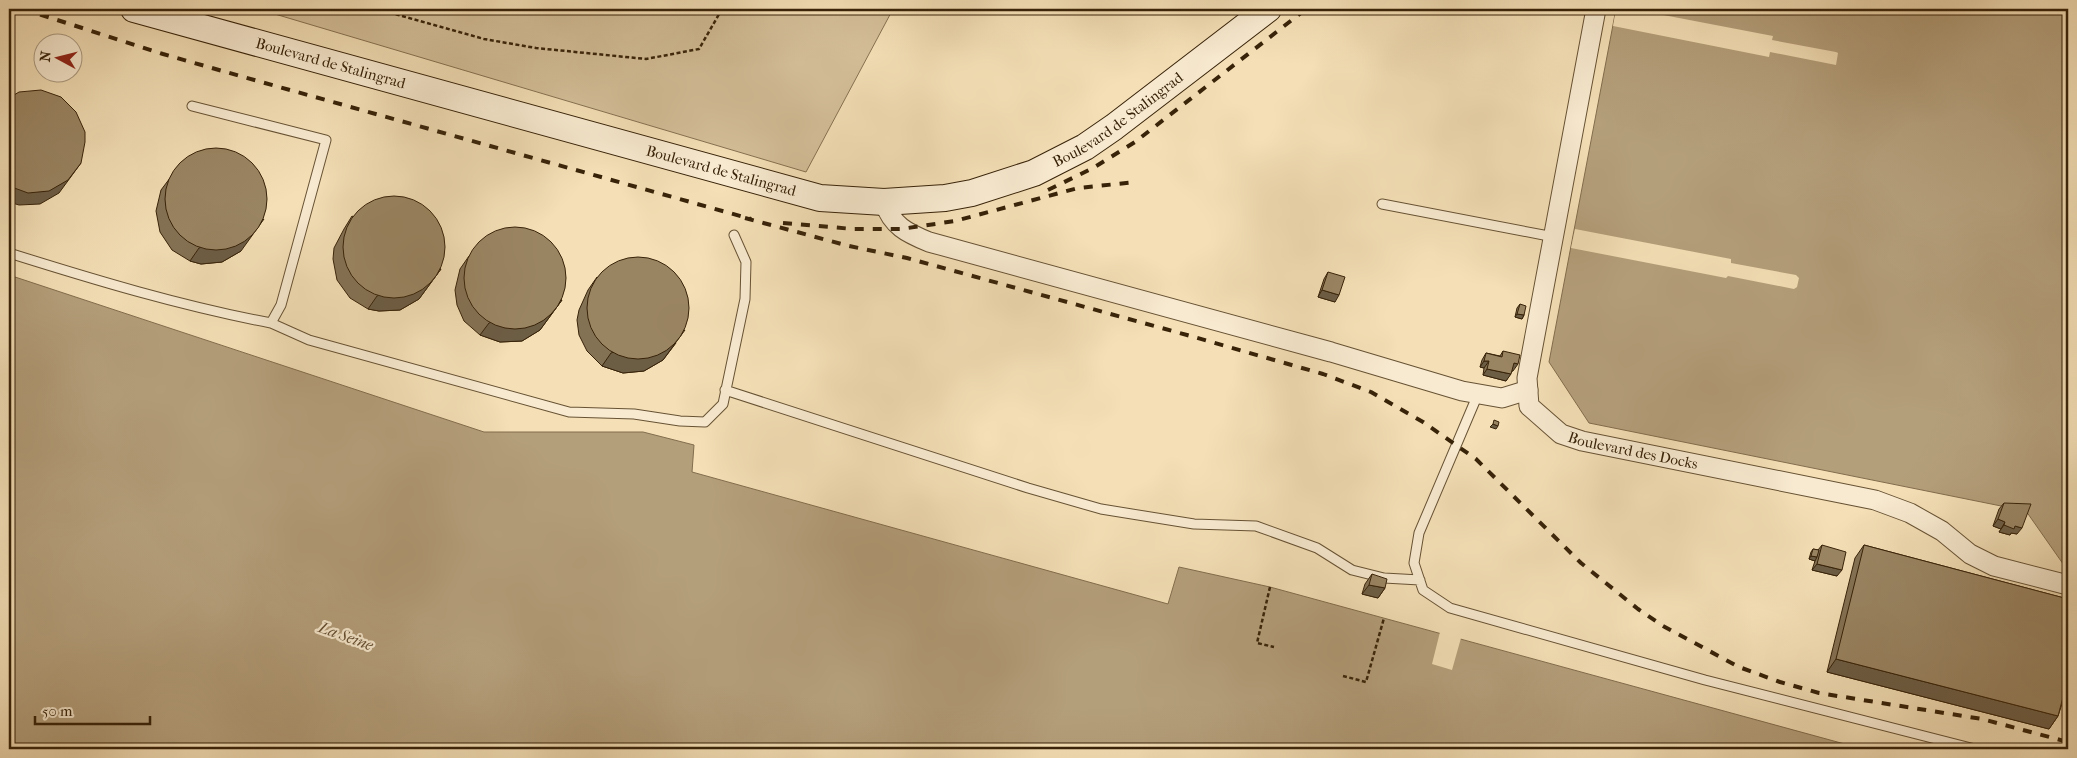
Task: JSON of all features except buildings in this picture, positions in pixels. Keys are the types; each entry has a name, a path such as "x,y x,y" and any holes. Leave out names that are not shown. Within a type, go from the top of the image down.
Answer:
{"street":[{"name":"Boulevard de Stalingrad","path":"134,9 820,198 884,202 919,201 972,193 1034,173 1064,159 1114,127 1268,9"},
{"name":"Boulevard des Docks","path":"1596,9 1527,378 1529,406 1561,434 1582,441 1875,500 1910,513 1942,531 1970,554 1994,566 2068,585"},
{"path":"884,202 893,222 901,229 908,234 930,242 1331,352 1462,391 1502,398 1528,390"}],"lane":[{"path":"192,106 326,140 280,305 271,323"},
{"path":"1382,204 1554,237"},
{"path":"9,253 153,297 271,323 309,340 569,412 634,414 680,421 705,422 722,404 745,299 746,262 734,235"},
{"path":"726,390 1028,488 1101,509 1194,524 1256,526 1317,548 1352,570 1384,578 1420,580"},
{"path":"1478,394 1419,533 1414,563 1423,590 1450,608 1705,680 1975,749"}],"path":[{"path":"377,9 484,39 536,48 646,59 699,49 722,9"},
{"path":"1270,587 1257,643 1274,647"},
{"path":"1343,676 1366,682 1384,618"}],"shaded area":[{"path":"258,9 893,9 806,172"}],"water":[{"path":"1616,9 2068,9 2068,571 2026,511 1589,423 1549,362"},
{"name":"La Seine","path":"9,275 484,432 643,432 694,445 692,472 1168,604 1179,567 1270,587 1863,749 9,749"}],"pier":[{"path":"1616,9 1632,9 1773,36 1772,40 1836,52 1838,53 1836,65 1770,52 1769,57 1613,26"},
{"path":"1575,229 1731,259 1731,263 1796,275 1799,278 1797,287 1794,289 1728,276 1726,278 1571,248"},
{"path":"1440,632 1461,638 1452,670 1432,664"}],"railway":[{"path":"23,9 163,54 751,219"},
{"path":"1048,190 1093,168 1135,142 1306,9"},
{"path":"783,223 853,229 901,229 955,221 1078,188 1136,182"},
{"path":"745,218 849,246 907,258 1187,335 1323,374 1371,392 1423,422 1476,459 1581,563 1638,609 1663,626 1739,667 1780,682 1819,693 1982,719 2068,742"}]}
